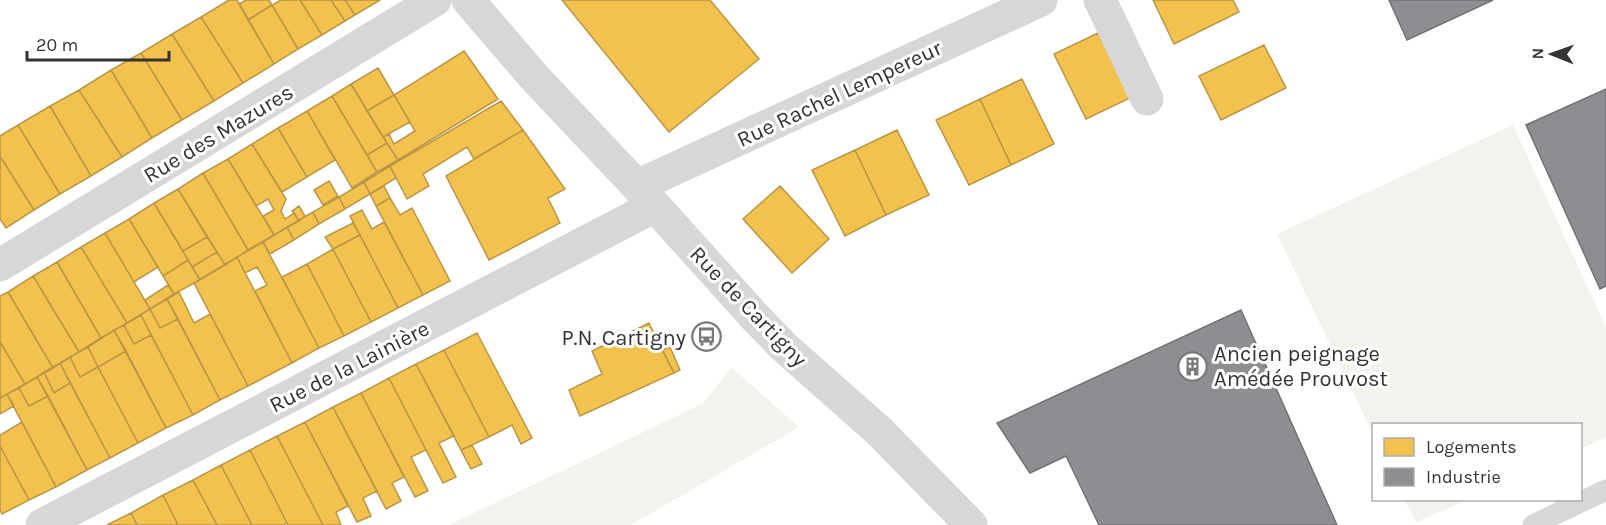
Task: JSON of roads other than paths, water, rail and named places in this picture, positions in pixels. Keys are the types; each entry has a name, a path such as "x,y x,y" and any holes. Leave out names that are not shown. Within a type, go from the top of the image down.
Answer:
{"street":[{"name":"Rue des Mazures","path":"0,266 435,0"},
{"name":"Rue de Cartigny","path":"468,0 535,78 784,347 879,431 971,525"},
{"name":"Rue Rachel Lempereur","path":"646,196 1041,0"},
{"path":"1100,0 1147,99"},
{"name":"Rue de la Lainière","path":"42,525 646,196"}],"lane":[{"path":"1533,525 1606,490"}],"place":[{"name":"P.N. Cartigny","path":"707,337"},
{"name":"Ancien peignage Amédée Prouvost","path":"1193,366"}]}
